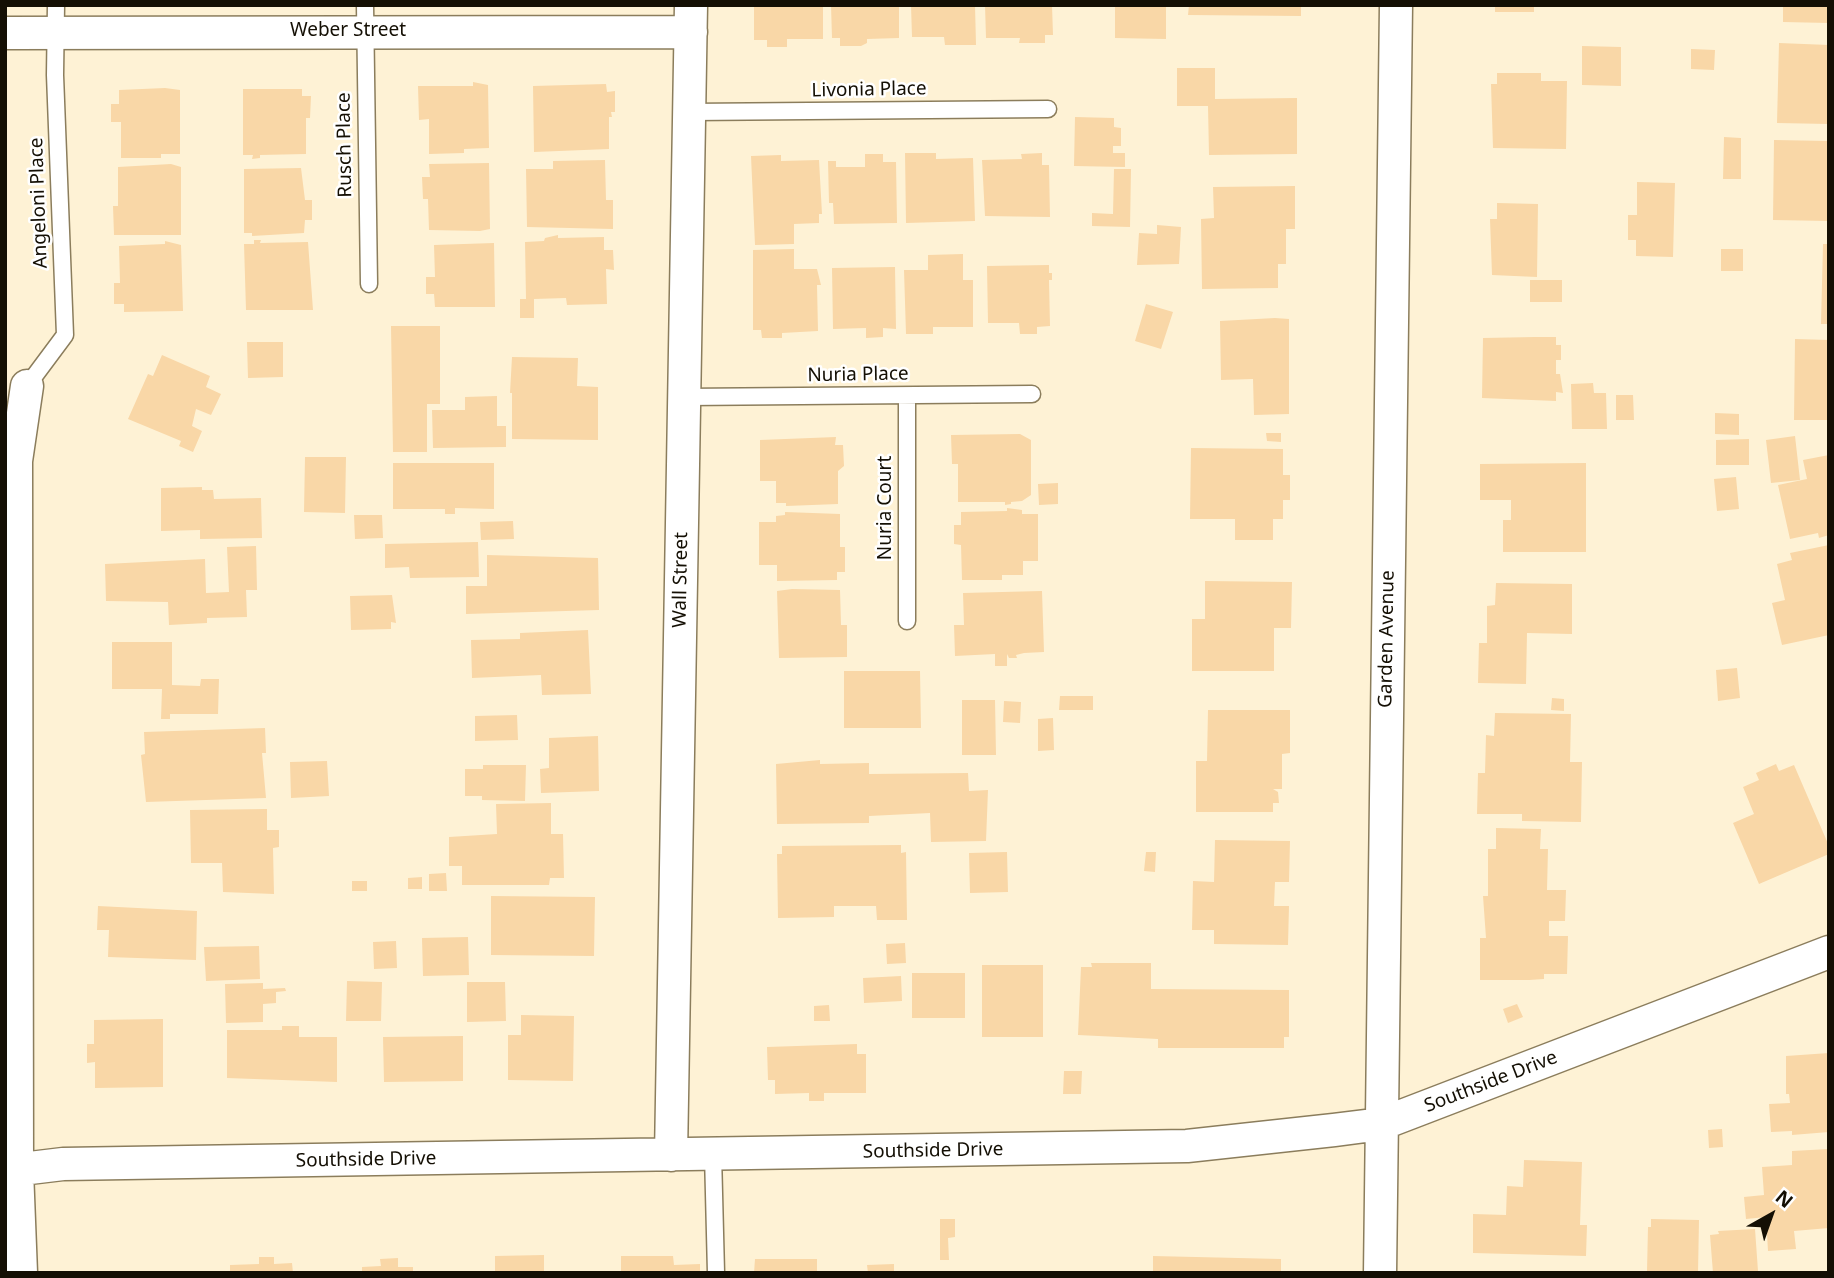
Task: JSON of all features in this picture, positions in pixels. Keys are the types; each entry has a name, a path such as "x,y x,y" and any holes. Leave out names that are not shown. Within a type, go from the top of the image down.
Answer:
{"street":[{"name":"Garden Avenue","path":"1380,1273 1396,5"},
{"name":"Weber Street","path":"5,33 56,19 691,18"},
{"name":"Wall Street","path":"671,1155 691,18"},
{"path":"21,1273 11,1171 16,461 27,386"},
{"name":"Southside Drive","path":"11,1171 63,1164 1188,1146 1381,1124 1829,953"}],"lane":[{"name":"Rusch Place","path":"365,18 369,284"},
{"name":"Angeloni Place","path":"27,386 65,335 56,19"},
{"name":"Livonia Place","path":"690,113 1048,109"},
{"name":"Nuria Place","path":"685,397 1032,394"},
{"name":"Nuria Court","path":"907,396 907,621"},
{"path":"713,1154 716,1273"}],"building":[{"path":"754,5 823,5 823,39 787,39 787,47 767,47 767,40 754,40"},
{"path":"831,5 899,5 899,38 867,39 867,43 861,46 840,46 840,38 832,38"},
{"path":"911,5 975,5 976,45 945,45 944,37 912,37"},
{"path":"985,5 1052,5 1053,35 1045,35 1045,43 1019,43 1020,38 986,38"},
{"path":"1115,5 1166,5 1166,39 1115,38"},
{"path":"1189,5 1301,5 1301,16 1188,15"},
{"path":"1495,5 1534,5 1534,12 1495,12"},
{"path":"1783,5 1829,5 1829,23 1783,22"},
{"path":"1779,43 1829,45 1829,124 1777,123"},
{"path":"1582,46 1621,47 1621,86 1582,85"},
{"path":"1691,49 1715,50 1714,70 1691,69"},
{"path":"1177,68 1215,68 1215,99 1297,98 1297,154 1209,155 1208,106 1177,106"},
{"path":"1497,73 1541,73 1541,81 1567,81 1566,149 1493,148 1491,84 1497,84"},
{"path":"473,82 488,85 489,148 464,149 464,153 429,154 429,119 419,120 418,86 473,86"},
{"path":"606,84 607,92 615,91 615,112 611,112 612,117 609,117 609,149 534,152 533,86"},
{"path":"243,89 302,89 302,96 311,96 310,118 306,118 306,154 260,155 260,158 252,159 253,155 243,155"},
{"path":"119,90 180,90 180,154 161,154 161,158 121,158 121,122 111,122 111,104 119,104"},
{"path":"1075,117 1114,118 1114,127 1121,128 1121,146 1113,146 1113,153 1125,153 1125,167 1074,166"},
{"path":"1724,137 1741,138 1741,179 1723,179"},
{"path":"1774,140 1829,141 1829,221 1773,220"},
{"path":"905,153 936,153 936,159 973,158 975,221 906,223"},
{"path":"1042,153 1042,165 1049,165 1050,217 985,216 982,160 1022,159 1021,154"},
{"path":"865,154 883,154 883,162 896,162 897,223 834,224 833,203 829,203 828,161 836,161 836,167 865,167"},
{"path":"781,155 781,161 819,160 822,214 819,214 819,223 794,224 794,244 755,245 751,156"},
{"path":"605,160 606,200 613,200 613,229 527,227 526,169 553,169 553,161"},
{"path":"489,163 490,229 429,230 428,199 423,199 422,177 430,177 429,164"},
{"path":"171,164 181,167 181,235 114,235 113,206 118,206 118,167"},
{"path":"301,168 305,200 312,200 312,220 305,220 304,233 252,236 252,233 244,233 244,169"},
{"path":"1114,169 1131,169 1130,227 1092,226 1092,213 1113,214"},
{"path":"1637,182 1675,183 1673,257 1636,256 1636,240 1628,240 1628,215 1637,215"},
{"path":"1295,186 1295,229 1286,229 1286,264 1278,264 1278,288 1202,289 1201,219 1214,218 1213,187"},
{"path":"1497,203 1538,204 1537,277 1492,275 1490,219 1497,219"},
{"path":"1157,225 1181,227 1179,264 1137,265 1139,233 1157,234"},
{"path":"558,235 558,238 604,237 604,250 613,250 614,270 606,269 607,304 567,305 566,298 534,299 534,318 520,318 520,299 526,299 525,242 544,241 545,238"},
{"path":"254,240 261,240 260,243 308,242 313,310 246,310 244,244 254,244"},
{"path":"165,241 181,245 183,311 124,312 124,304 114,304 114,283 120,283 119,246 165,244"},
{"path":"494,243 495,307 435,307 434,294 426,294 426,277 435,277 434,245"},
{"path":"1823,244 1829,244 1829,324 1821,324"},
{"path":"794,249 794,269 817,269 821,285 817,285 818,331 782,333 782,338 762,338 761,330 753,330 753,250"},
{"path":"1721,249 1743,249 1743,271 1721,271"},
{"path":"963,254 963,280 973,280 973,327 933,327 933,334 906,334 904,270 928,270 928,255"},
{"path":"1049,265 1049,273 1052,273 1052,280 1049,280 1050,326 1037,327 1037,334 1020,334 1019,323 988,323 987,266"},
{"path":"895,267 896,329 883,328 883,337 866,338 866,328 833,329 832,268"},
{"path":"1530,280 1562,280 1562,302 1530,302"},
{"path":"1146,304 1173,312 1161,349 1135,341"},
{"path":"1289,319 1289,414 1254,415 1253,379 1221,380 1220,321"},
{"path":"391,326 440,326 440,404 427,404 427,452 393,452"},
{"path":"1556,337 1556,345 1561,345 1561,360 1556,360 1556,374 1560,374 1563,393 1556,392 1556,401 1482,398 1483,338"},
{"path":"1795,339 1829,340 1829,420 1794,420"},
{"path":"247,342 283,342 283,377 248,378"},
{"path":"162,355 210,376 206,387 221,394 211,415 196,409 192,426 202,431 193,452 179,446 181,441 128,419 148,374 153,376"},
{"path":"512,357 578,358 577,386 598,387 598,440 512,439"},
{"path":"1593,383 1594,393 1606,393 1607,429 1572,429 1571,384"},
{"path":"1616,395 1633,395 1634,420 1616,420"},
{"path":"497,396 497,426 506,426 506,447 433,448 432,410 465,410 465,397"},
{"path":"1715,413 1739,414 1739,435 1715,434"},
{"path":"1266,433 1281,433 1281,442 1267,441"},
{"path":"1020,434 1031,440 1031,495 1022,501 1005,505 1005,502 958,502 958,464 952,464 951,435"},
{"path":"1795,436 1800,480 1771,483 1766,440"},
{"path":"836,437 835,445 843,445 844,466 838,471 838,504 786,506 786,503 776,503 776,481 760,481 760,440"},
{"path":"1749,439 1749,465 1716,465 1716,440"},
{"path":"1191,448 1283,449 1283,475 1290,475 1290,500 1283,500 1283,519 1273,519 1273,540 1235,540 1235,519 1190,519"},
{"path":"1829,455 1829,535 1819,538 1818,533 1790,539 1778,485 1807,479 1803,460"},
{"path":"305,457 346,457 345,513 304,512"},
{"path":"393,463 494,463 494,509 455,508 455,514 445,514 445,509 393,509"},
{"path":"1586,463 1586,552 1503,552 1503,520 1511,520 1511,500 1480,500 1480,464"},
{"path":"1736,477 1739,509 1717,511 1714,479"},
{"path":"1058,483 1058,504 1039,505 1038,484"},
{"path":"202,487 202,490 213,490 214,499 261,498 262,538 200,539 200,530 161,531 161,488"},
{"path":"1007,508 1022,510 1022,514 1038,514 1038,561 1023,561 1023,575 1002,575 1002,580 962,580 961,545 954,544 954,525 961,525 961,512 1007,511"},
{"path":"785,512 840,514 840,547 845,547 845,572 837,572 837,580 777,581 777,565 759,565 759,522 776,522 776,516 785,515"},
{"path":"354,515 382,515 383,538 355,539"},
{"path":"513,521 514,539 481,540 480,522"},
{"path":"478,542 479,577 410,578 409,567 385,568 385,544"},
{"path":"1829,545 1829,635 1782,645 1772,603 1785,600 1777,564 1792,560 1790,553"},
{"path":"256,546 257,590 246,590 247,617 207,618 207,623 169,625 168,602 106,601 105,564 205,559 206,593 229,592 227,547"},
{"path":"487,555 598,558 599,610 466,614 466,586 487,586"},
{"path":"1205,581 1292,582 1291,628 1274,628 1274,671 1192,671 1192,619 1205,619"},
{"path":"1496,583 1572,584 1572,634 1527,633 1526,684 1478,683 1479,643 1487,643 1487,606 1495,605"},
{"path":"840,590 841,625 847,625 847,657 779,658 777,591"},
{"path":"1042,591 1044,652 1024,653 1016,655 1017,658 1009,658 1007,654 1007,666 995,666 995,654 955,656 954,625 964,625 963,593"},
{"path":"392,595 396,623 391,622 391,629 351,630 350,596"},
{"path":"588,630 591,694 542,695 541,675 472,678 471,640 520,639 520,633"},
{"path":"112,642 172,642 172,685 200,686 201,679 219,679 218,714 170,714 170,719 161,719 162,689 112,689"},
{"path":"1737,668 1740,698 1718,701 1716,670"},
{"path":"844,671 920,671 921,728 844,728"},
{"path":"1060,696 1093,696 1093,710 1059,710"},
{"path":"1552,698 1564,699 1564,711 1551,710"},
{"path":"962,700 995,700 996,755 962,755"},
{"path":"1004,701 1021,702 1020,723 1003,722"},
{"path":"1208,710 1290,710 1290,753 1282,754 1282,789 1273,789 1278,792 1279,803 1273,803 1273,812 1196,812 1196,761 1207,761"},
{"path":"1495,713 1571,714 1570,762 1582,762 1581,822 1522,821 1522,814 1477,814 1478,773 1485,773 1486,735 1494,736"},
{"path":"517,715 518,740 475,741 475,716"},
{"path":"1053,718 1054,750 1038,751 1038,719"},
{"path":"265,728 266,753 262,753 266,798 146,802 141,755 145,754 144,732"},
{"path":"598,736 599,791 541,793 540,769 549,768 549,738"},
{"path":"820,760 820,764 869,763 869,774 968,773 969,791 988,790 986,841 931,842 930,813 869,816 869,823 777,824 776,764"},
{"path":"327,761 329,796 291,798 290,762"},
{"path":"1776,764 1779,771 1794,765 1829,846 1829,854 1759,884 1733,823 1754,814 1743,787 1759,780 1756,773"},
{"path":"483,765 526,765 525,801 482,800 482,796 465,796 465,769 483,769"},
{"path":"551,803 551,834 563,834 564,878 550,878 549,885 462,885 462,866 449,866 449,837 497,834 496,804"},
{"path":"267,809 267,830 279,830 279,847 273,848 274,894 223,892 222,863 191,863 190,810"},
{"path":"1496,828 1541,829 1540,849 1548,849 1547,890 1566,890 1565,921 1549,921 1549,936 1568,936 1567,974 1544,974 1544,979 1480,980 1480,938 1486,938 1483,896 1488,896 1488,849 1496,849"},
{"path":"1215,840 1290,841 1289,882 1275,882 1274,906 1289,906 1288,945 1214,944 1214,930 1192,930 1193,881 1214,882"},
{"path":"901,845 901,853 906,852 907,920 877,920 876,906 834,906 834,917 778,918 777,854 782,854 782,846"},
{"path":"1007,852 1008,892 970,893 969,853"},
{"path":"1146,852 1156,852 1155,872 1144,871"},
{"path":"446,873 447,891 429,891 429,874"},
{"path":"422,877 422,889 408,889 408,878"},
{"path":"352,881 367,881 367,891 352,891"},
{"path":"491,896 595,897 594,956 491,955"},
{"path":"98,906 197,911 196,960 108,957 109,930 97,930"},
{"path":"468,937 469,975 423,976 422,938"},
{"path":"396,941 397,968 374,969 373,942"},
{"path":"905,943 906,963 887,964 886,944"},
{"path":"259,946 260,979 206,981 204,947"},
{"path":"1091,963 1151,963 1151,989 1289,990 1289,1037 1284,1037 1284,1048 1158,1048 1158,1039 1078,1035 1081,967 1092,967"},
{"path":"982,965 1043,965 1043,1037 982,1037"},
{"path":"912,973 965,973 965,1018 912,1018"},
{"path":"901,976 902,1001 864,1003 863,978"},
{"path":"347,981 382,982 381,1021 346,1021"},
{"path":"467,982 505,982 506,1021 467,1022"},
{"path":"263,983 263,989 285,988 286,991 276,992 276,1003 263,1004 263,1022 226,1023 225,984"},
{"path":"1517,1004 1523,1017 1508,1023 1503,1009"},
{"path":"829,1005 830,1021 814,1021 814,1006"},
{"path":"521,1015 574,1016 573,1081 508,1080 508,1035 521,1035"},
{"path":"163,1019 163,1087 95,1088 95,1062 87,1063 87,1044 94,1044 94,1020"},
{"path":"282,1026 299,1026 299,1037 337,1037 337,1082 227,1078 227,1030 282,1030"},
{"path":"463,1036 463,1081 384,1082 383,1037"},
{"path":"857,1044 857,1054 866,1054 866,1093 824,1093 824,1101 809,1101 809,1093 775,1094 775,1080 768,1080 767,1047"},
{"path":"1829,1053 1829,1132 1792,1135 1792,1131 1771,1132 1769,1104 1790,1103 1789,1094 1786,1094 1786,1056"},
{"path":"1064,1071 1082,1071 1081,1094 1063,1094"},
{"path":"1722,1129 1723,1147 1709,1148 1708,1130"},
{"path":"1829,1149 1829,1228 1794,1231 1796,1249 1768,1251 1766,1217 1746,1219 1744,1197 1764,1195 1762,1167 1792,1165 1792,1151"},
{"path":"1524,1160 1582,1162 1580,1225 1587,1225 1586,1256 1473,1253 1473,1214 1506,1215 1507,1186 1523,1187"},
{"path":"940,1219 955,1219 955,1237 948,1238 949,1260 940,1260"},
{"path":"1651,1219 1699,1220 1698,1273 1647,1271 1648,1227 1651,1227"},
{"path":"1755,1229 1758,1271 1713,1273 1710,1235 1719,1234 1718,1231"},
{"path":"544,1255 544,1273 495,1273 495,1256"},
{"path":"621,1256 673,1256 674,1265 700,1264 700,1273 621,1273"},
{"path":"1153,1256 1281,1259 1281,1273 1153,1273"},
{"path":"259,1257 274,1257 274,1264 292,1263 293,1273 230,1273 230,1265 259,1264"},
{"path":"398,1258 398,1267 413,1267 413,1273 362,1273 362,1267 381,1266 380,1259"},
{"path":"755,1259 817,1259 817,1273 754,1273"},
{"path":"894,1264 894,1273 868,1273 867,1265"}]}
